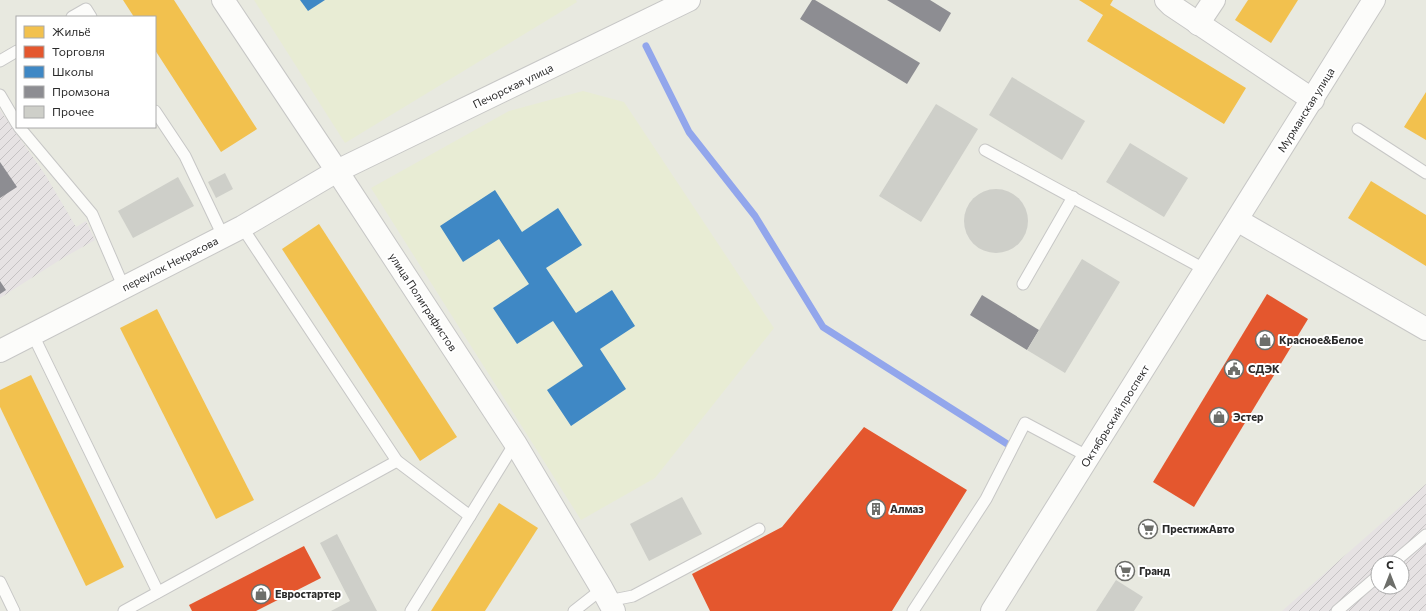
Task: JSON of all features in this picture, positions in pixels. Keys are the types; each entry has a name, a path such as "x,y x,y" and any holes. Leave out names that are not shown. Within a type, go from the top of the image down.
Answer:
{"street":[{"name":"улица Полиграфистов","path":"223,0 516,443 608,600"},
{"name":"Печорская улица","path":"337,171 689,0"},
{"path":"1166,0 1171,6 1313,100"},
{"path":"1198,24 1214,0"},
{"name":"Мурманская улица","path":"1237,220 1374,0"},
{"name":"переулок Некрасова","path":"0,351 232,232 337,171"},
{"path":"1237,220 1426,329"},
{"name":"Октябрьский проспект","path":"992,611 1237,220"}],"lane":[{"path":"74,16 86,9 90,16"},
{"path":"0,61 16,51"},
{"path":"0,95 16,122"},
{"path":"156,112 232,232 397,461 470,516"},
{"path":"20,128 92,214 124,288"},
{"path":"1358,129 1426,173"},
{"path":"986,150 1206,270"},
{"path":"1022,284 1073,197"},
{"path":"33,335 158,592"},
{"path":"913,611 986,499 1025,423 1089,456"},
{"path":"410,611 516,443"},
{"path":"124,611 397,461"},
{"path":"574,611 608,600 633,596 759,530"},
{"path":"1403,555 1426,535"},
{"path":"0,582 14,611"},
{"path":"1337,611 1370,583"}],"shaded area":[{"path":"254,0 576,0 577,2 345,143"},
{"path":"583,91 624,102 774,328 655,478 581,520 371,188 509,111"},
{"path":"0,110 46,176 76,227 86,221 95,240 63,258 0,298"},
{"path":"1426,484 1426,611 1282,611"}],"building: Жильё":[{"path":"123,0 174,0 257,129 221,152 156,52 156,16 133,16"},
{"path":"1079,0 1113,0 1110,5 1246,88 1224,124 1087,41 1103,15"},
{"path":"1248,0 1298,0 1271,43 1235,20"},
{"path":"1426,92 1426,140 1404,127"},
{"path":"1371,181 1426,215 1426,266 1348,218"},
{"path":"319,224 457,437 420,461 282,249"},
{"path":"157,309 254,500 216,519 120,328"},
{"path":"31,375 124,567 86,586 0,407 0,390"},
{"path":"499,503 538,528 485,611 431,611"}],"building: Торговля":[{"path":"1267,294 1308,319 1194,507 1153,482"},
{"name":"Алмаз","path":"864,427 967,490 892,611 710,611 692,574 782,527"},
{"path":"304,546 321,578 256,611 192,611 189,605"}],"building: Школы":[{"path":"300,0 325,0 308,11"},
{"path":"495,190 522,232 558,208 582,245 546,268 576,313 612,290 635,326 600,349 626,389 571,426 547,390 583,366 553,321 517,344 493,308 529,284 499,239 463,262 440,226"}],"building: Промзона":[{"path":"812,0 815,0 920,63 907,84 800,19"},
{"path":"887,0 930,0 951,13 940,32"},
{"path":"0,162 17,187 0,198"},
{"path":"0,281 6,290 0,294"},
{"path":"982,295 1039,330 1027,350 970,315"}],"building: Прочее":[{"path":"1012,77 1085,121 1062,160 989,115"},
{"path":"936,104 978,129 921,222 879,196"},
{"path":"1130,143 1188,178 1164,217 1106,182"},
{"path":"225,173 233,189 216,198 208,182"},
{"path":"178,177 194,206 133,238 118,211"},
{"path":"996,189 1014,195 1022,203 1028,221 1022,239 1014,247 996,253 978,247 970,239 964,221 970,203 978,195"},
{"path":"1082,259 1120,282 1065,373 1027,350"},
{"path":"682,497 702,534 649,561 630,524"},
{"path":"337,534 377,611 331,611 350,601 320,543"},
{"path":"1116,580 1143,597 1134,611 1096,611"}],"waterway":[{"path":"646,46 689,132 755,216 823,327 1012,447"}],"place":[{"name":"Красное&Белое","path":"1265,340"},
{"name":"СДЭК","path":"1234,369"},
{"name":"Эстер","path":"1219,417"},
{"name":"Алмаз","path":"876,509"},
{"name":"ПрестижАвто","path":"1148,529"},
{"name":"Гранд","path":"1125,571"},
{"name":"Евростартер","path":"261,594"}]}
